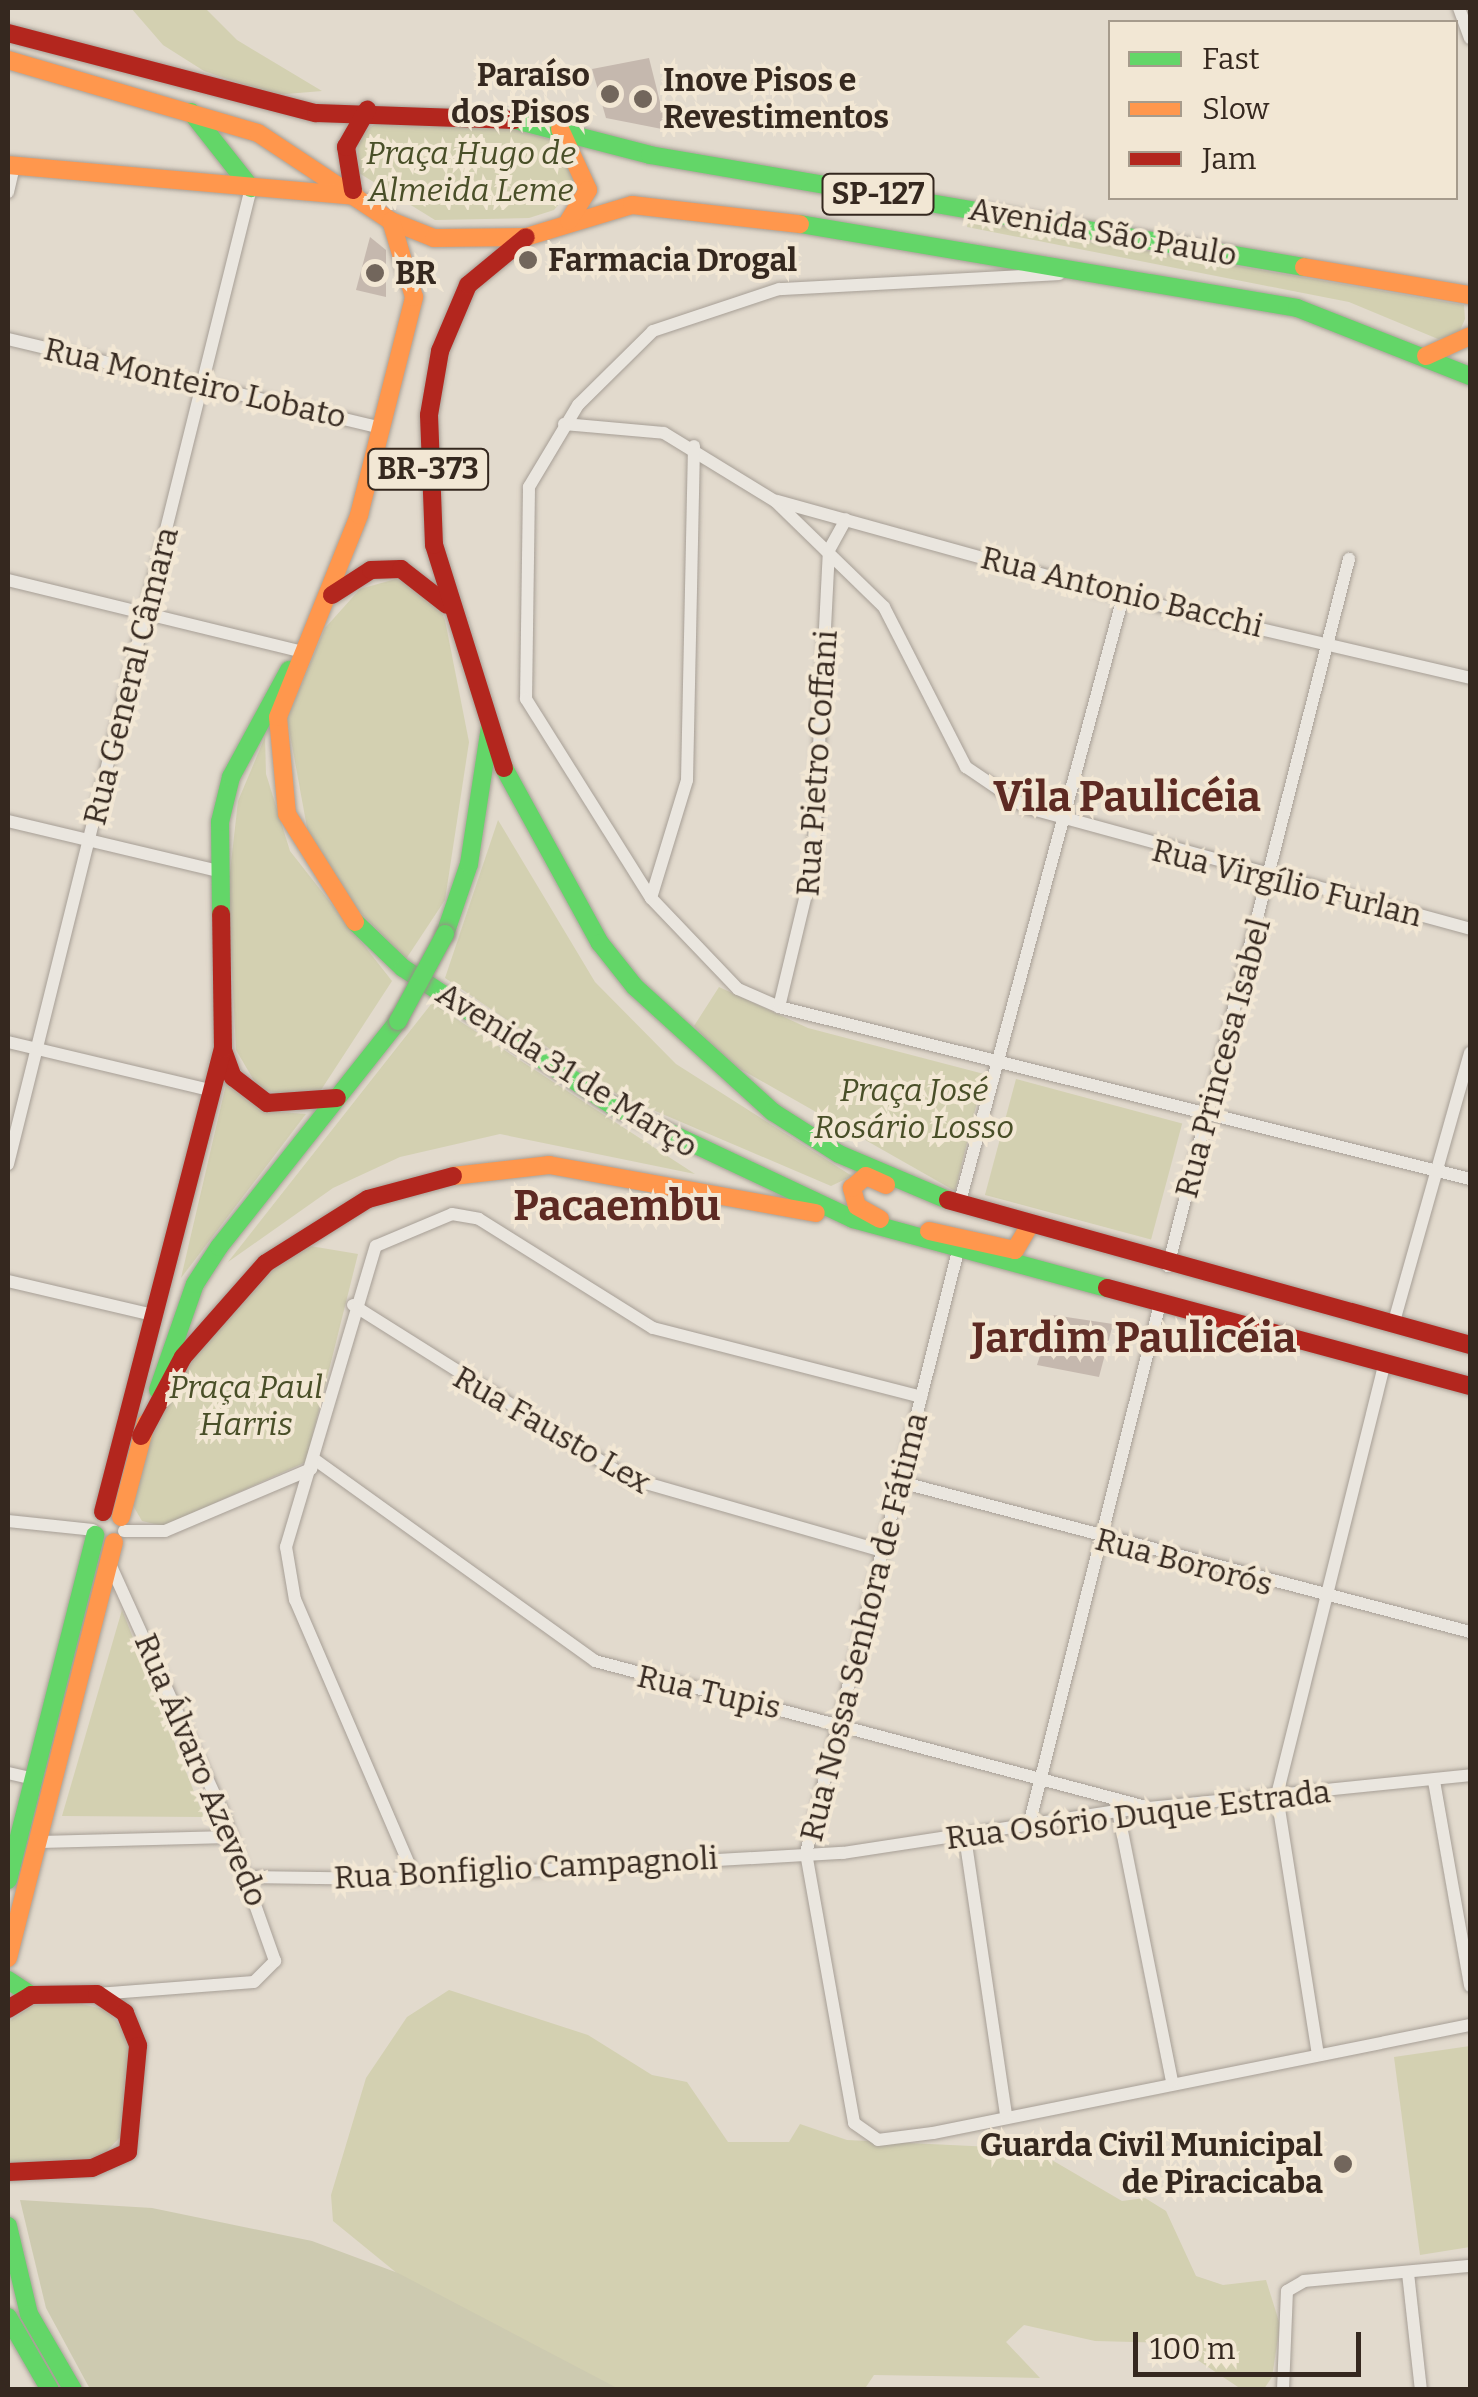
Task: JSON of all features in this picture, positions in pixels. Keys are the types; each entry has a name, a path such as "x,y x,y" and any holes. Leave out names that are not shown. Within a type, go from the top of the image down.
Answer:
{"main road":[{"name":"SP-127","path":"8,33 316,113 487,113 560,129"},
{"name":"SP-127","path":"8,60 191,112 304,155 391,221 464,241 526,237 569,221"},
{"path":"11,165 357,195 346,146 367,110"},
{"path":"191,112 251,188"},
{"path":"560,129 588,190 569,221"},
{"name":"Avenida São Paulo","path":"560,129 650,155 1470,295"},
{"name":"Avenida São Paulo","path":"569,221 656,208 1106,274 1334,317 1470,376"},
{"name":"BR-373","path":"297,656 330,596 382,428 414,297 391,221"},
{"name":"BR-373","path":"526,237 468,285 440,351 428,482 449,608 490,726 533,831 600,943 677,1032 840,1154 959,1205 1028,1228 1470,1345"},
{"path":"1426,356 1470,336"},
{"path":"330,596 371,570 401,568 449,608"},
{"path":"8,1958 110,1564 154,1315 223,1050 218,871 231,777 297,656"},
{"name":"Avenida 31 de Março","path":"297,656 278,717 287,814 340,906 381,948 616,1107 852,1219 886,1222 958,1251 1159,1308 1470,1386"},
{"path":"116,1526 142,1436 195,1284 398,1021 446,934 469,864 490,726"},
{"path":"223,1050 233,1077 267,1102 338,1098"},
{"path":"142,1436 183,1357 266,1263 368,1199 426,1179 550,1165 852,1219"},
{"path":"886,1222 857,1206 852,1188 866,1176 928,1204 959,1205"},
{"path":"908,1230 1015,1250 1028,1228"},
{"path":"8,1880 94,1533 116,1526"},
{"path":"8,1980 32,1995"},
{"path":"8,2009 32,1995 97,1994 124,2013 138,2046 128,2152 92,2168 8,2172"},
{"path":"8,2226 29,2314 73,2390"},
{"path":"8,2317 50,2390"}],"street":[{"path":"1459,8 1470,37"},
{"path":"8,192 11,165"},
{"name":"Rua General Câmara","path":"8,1164 251,188"},
{"path":"1106,274 929,275 779,289 653,331 564,424 530,487 523,526 526,699 651,898 708,966 779,1007 1470,1179"},
{"name":"Rua Monteiro Lobato","path":"8,339 382,428"},
{"name":"Rua Virgílio Furlan","path":"564,424 640,426 694,446 775,501 829,550 911,646 966,768 1064,825 1470,929"},
{"path":"651,898 687,780 694,446"},
{"name":"Rua Antonio Bacchi","path":"775,501 1123,597 1470,678"},
{"name":"Rua Pietro Coffani","path":"779,1007 813,865 829,550 846,519"},
{"name":"Rua Princesa Isabel","path":"1168,1266 1333,643 1349,559"},
{"path":"8,580 297,656"},
{"path":"959,1205 1123,597"},
{"path":"8,821 218,871"},
{"path":"8,1042 213,1091"},
{"path":"1393,1325 1470,1054"},
{"path":"415,1878 295,1600 286,1547 353,1305 376,1246 452,1214 479,1219 654,1328 921,1397"},
{"name":"Rua Nossa Senhora de Fátima","path":"958,1251 806,1853 854,2123 878,2140 1006,2116"},
{"path":"8,1281 154,1315"},
{"name":"Rua Fausto Lex","path":"353,1305 628,1478 882,1551"},
{"path":"1029,1826 1038,1774 1159,1308"},
{"path":"1318,2055 1277,1794 1384,1366"},
{"path":"116,1526 164,1531 312,1464"},
{"name":"Rua Tupis","path":"312,1464 595,1661 839,1721 1158,1810"},
{"name":"Rua Bororós","path":"900,1482 1100,1541 1470,1632"},
{"path":"8,1521 94,1533"},
{"name":"Rua Álvaro Azevedo","path":"97,1994 261,1976 274,1950 232,1837 110,1564"},
{"path":"8,1773 33,1779"},
{"name":"Rua Osório Duque Estrada","path":"806,1853 965,1837 1118,1811 1158,1810 1470,1775"},
{"path":"1434,1781 1470,1986"},
{"path":"1118,1811 1172,2082"},
{"path":"37,1842 232,1837"},
{"path":"965,1837 1006,2116 1470,2026"},
{"name":"Rua Bonfiglio Campagnoli","path":"247,1877 415,1878 806,1853"},
{"path":"1283,2390 1281,2304 1304,2281 1470,2266"},
{"path":"1408,2274 1421,2390"}],"green space":[{"path":"131,8 205,8 237,40 322,91 274,95 204,71 163,45"},
{"name":"Praça Hugo de Almeida Leme","path":"386,115 475,118 549,139 561,144 575,185 554,210 529,218 435,220 359,173 357,138"},
{"path":"968,220 1464,305 1465,319 1458,335 1438,339 1349,302 967,227"},
{"path":"399,578 436,600 445,620 469,742 445,900 406,959 340,892 310,844 287,718 325,628 360,589"},
{"path":"265,737 266,774 290,851 392,981 321,1090 305,1099 259,1089 236,1050 228,890 238,801"},
{"path":"498,820 595,982 676,1064 852,1176 831,1186 618,1095 445,978"},
{"name":"Praça José Rosário Losso","path":"719,987 808,1028 984,1074 955,1191 728,1062 694,1026"},
{"path":"432,1003 695,1174 500,1134 400,1157 333,1188 228,1262"},
{"path":"1016,1079 1182,1124 1151,1239 985,1195"},
{"path":"227,1080 268,1111 306,1114 181,1278"},
{"name":"Praça Paul Harris","path":"304,1245 358,1254 306,1462 163,1526 142,1521 131,1502 150,1434 189,1362 243,1292"},
{"path":"122,1610 204,1817 62,1816"},
{"path":"449,1990 588,2035 652,2075 687,2082 728,2142 789,2142 800,2124 847,2140 1033,2149 1122,2201 1145,2198 1166,2211 1196,2276 1223,2285 1266,2280 1280,2325 1272,2377 1264,2389 1241,2389 1172,2343 1095,2341 1024,2325 1006,2342 1040,2378 874,2375 864,2390 539,2389 333,2221 331,2195 366,2078 407,2017"},
{"path":"82,2004 107,2010 130,2038 128,2129 99,2159 8,2165 8,2022 33,2005"},
{"path":"1470,2046 1470,2247 1420,2255 1394,2057"}],"shaded area":[{"path":"20,2200 152,2208 312,2241 398,2273 619,2389 90,2389 46,2308"}],"building":[{"path":"649,58 667,130 606,118 592,69"},
{"name":"BR","path":"370,237 386,250 386,297 356,290"},
{"path":"1053,1315 1113,1324 1099,1377 1037,1365"}],"traffic: fast":[{"path":"191,112 251,188"},
{"path":"515,120 650,155 1304,267"},
{"path":"800,224 1297,308 1470,376"},
{"path":"221,914 220,822 231,777 289,670"},
{"path":"445,934 469,864 490,726"},
{"path":"504,768 600,943 635,987 773,1112 839,1154 948,1200"},
{"path":"355,922 403,968 615,1107 853,1219 1107,1288"},
{"path":"398,1021 445,934"},
{"path":"158,1390 195,1284 219,1247 398,1021"},
{"path":"8,1880 95,1535"},
{"path":"8,1980 31,1995"},
{"path":"8,2226 29,2314 73,2390"},
{"path":"8,2317 50,2390"}],"traffic: slow":[{"path":"8,60 258,133 391,221 434,238 526,237 632,205 800,224"},
{"path":"560,129 588,190 569,221"},
{"path":"8,165 356,196"},
{"path":"355,922 287,814 278,717 359,515 414,297 391,221"},
{"path":"1304,267 1470,295"},
{"path":"1426,356 1470,336"},
{"path":"453,1176 549,1165 816,1213"},
{"path":"880,1219 857,1206 852,1188 866,1176 886,1185"},
{"path":"929,1231 1015,1250 1028,1228"},
{"path":"121,1517 146,1423"},
{"path":"8,1958 114,1542"}],"traffic: jam":[{"path":"8,33 316,113 515,120"},
{"path":"353,190 346,147 367,110"},
{"path":"504,768 434,545 429,415 440,351 468,285 526,237"},
{"path":"332,595 371,570 401,569 447,605"},
{"path":"103,1512 223,1049 221,914"},
{"path":"223,1050 233,1077 267,1103 337,1098"},
{"path":"141,1436 183,1357 266,1263 368,1199 453,1176"},
{"path":"948,1200 1470,1345"},
{"path":"1107,1288 1470,1386"},
{"path":"8,2009 31,1995 97,1994 125,2013 138,2046 128,2152 92,2168 8,2172"}],"place":[{"name":"Paraíso dos Pisos","path":"610,94"},
{"name":"Inove Pisos e Revestimentos","path":"643,99"},
{"name":"Farmacia Drogal","path":"528,260"},
{"name":"BR","path":"375,273"},
{"name":"Guarda Civil Municipal de Piracicaba","path":"1343,2164"}],"district":[{"name":"Vila Paulicéia","path":"1127,797"},
{"name":"Pacaembu","path":"617,1206"},
{"name":"Jardim Paulicéia","path":"1134,1338"}]}
